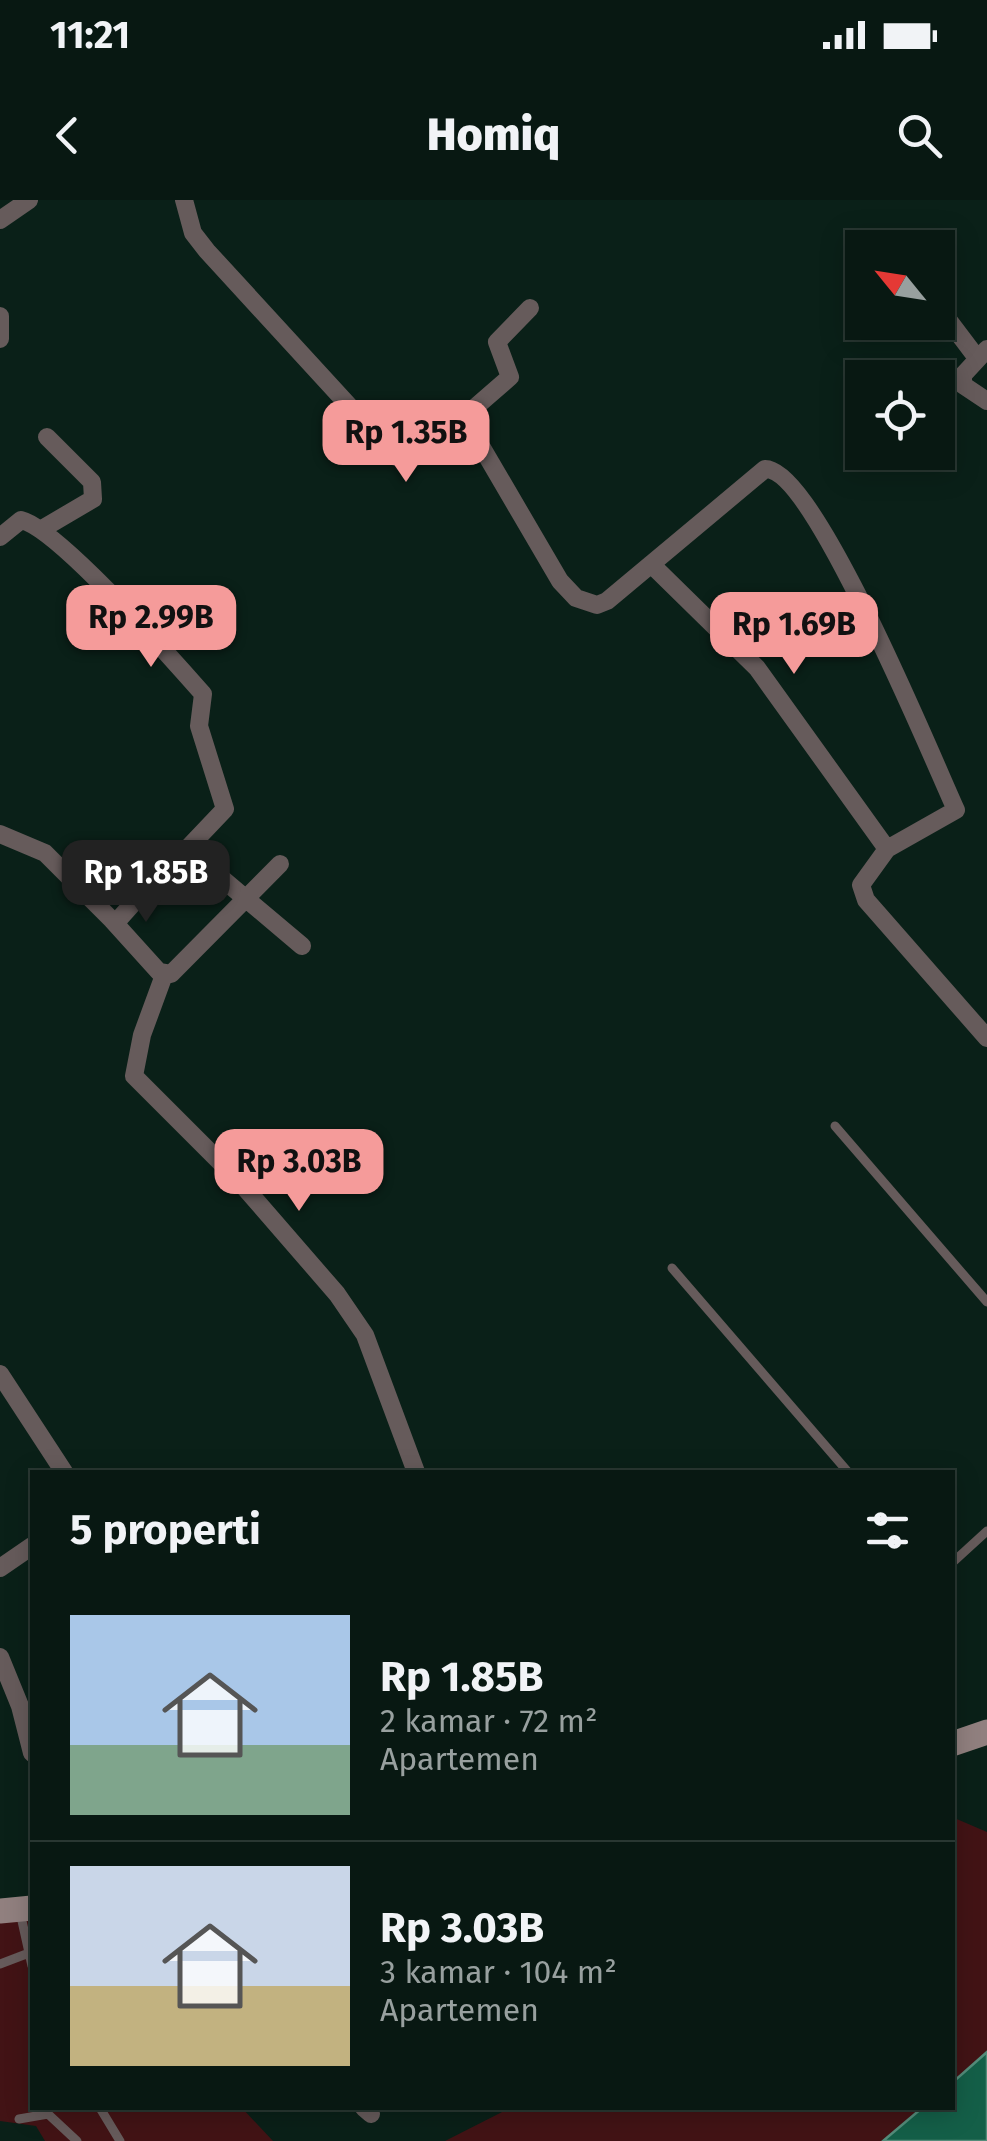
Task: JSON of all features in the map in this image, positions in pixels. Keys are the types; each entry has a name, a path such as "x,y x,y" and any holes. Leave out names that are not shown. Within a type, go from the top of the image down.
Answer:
{"main road":[{"path":"955,1743 987,1732"}],"street":[{"path":"0,220 29,200"},
{"path":"184,200 193,232 206,251 396,458 407,461 422,455 508,382 511,371 498,342 530,308"},
{"path":"0,316 0,339"},
{"path":"955,324 982,354 963,375 964,385 987,401"},
{"path":"464,417 560,581 576,598 597,605 607,601 765,469 788,478 854,583 956,810 886,849 861,885 866,900 987,1038"},
{"path":"42,529 92,499 94,492 92,482 47,437"},
{"path":"0,537 21,520 42,529 141,624 204,694 199,726 225,809 118,919 112,920"},
{"path":"652,564 758,668 886,849"},
{"path":"0,834 45,853 164,975"},
{"path":"187,849 302,946"},
{"path":"280,864 164,975 142,1035 134,1076 239,1181 337,1294 365,1336 415,1470"},
{"path":"0,1374 63,1470"},
{"path":"0,1568 30,1547"},
{"path":"0,1657 30,1744"}],"lane":[{"path":"836,1126 987,1302"},
{"path":"672,1268 846,1470"},
{"path":"955,1560 987,1531"},
{"path":"17,1910 30,1957"},
{"path":"0,1964 29,1953"},
{"path":"101,2110 120,2141"},
{"path":"19,2118 48,2114 77,2141"}],"shaded area":[{"path":"955,1818 987,1832 987,2052 955,2080"},
{"path":"30,1908 30,2110 244,2110 273,2141 45,2141 36,2126 0,2121 0,1911"},
{"path":"987,2052 987,2141 883,2141 920,2110 955,2110 955,2080"},
{"path":"506,2110 920,2110 883,2141 445,2141"}]}
